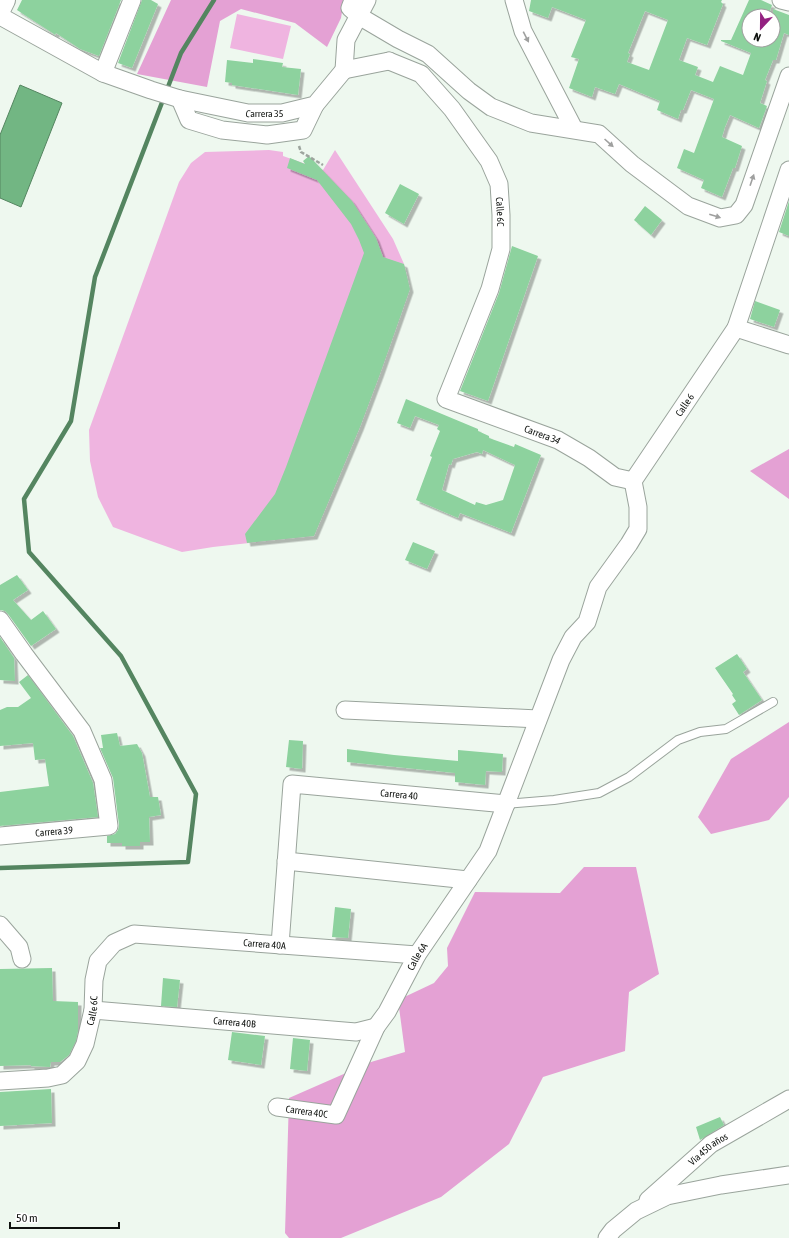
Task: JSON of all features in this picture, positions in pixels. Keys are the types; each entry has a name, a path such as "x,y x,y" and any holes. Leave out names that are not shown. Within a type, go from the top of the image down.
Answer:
{"main road":[{"path":"0,8 4,0"}],"street":[{"path":"102,73 132,0"},
{"path":"175,98 189,120 222,130 267,135 303,130 315,104 344,70 346,40 356,8 367,0"},
{"path":"514,0 523,31 574,129"},
{"path":"781,0 789,2"},
{"path":"356,8 398,40 428,54 468,91 491,107 531,123 548,127 574,129 599,134 632,164 688,206 720,218 736,215 744,205 789,76"},
{"name":"Carrera 35","path":"0,16 102,73 175,98 248,113 282,113 315,104"},
{"path":"344,70 389,61 398,40"},
{"name":"Calle 6C","path":"389,61 421,74 452,110 489,161 499,184 501,249 490,289 446,399"},
{"path":"548,127 557,98"},
{"name":"Calle 6","path":"633,481 736,328 788,178"},
{"path":"736,328 789,344"},
{"name":"Carrera 34","path":"446,399 558,440 589,458 614,477 633,481"},
{"name":"Calle 6A","path":"336,1115 376,1027 386,1012 417,955 488,851 561,660 573,637 587,622 598,587 638,529 638,507 633,481"},
{"name":"Carrera 39","path":"0,620 82,731 104,780 109,826 0,836"},
{"path":"345,710 538,719"},
{"name":"Carrera 40","path":"286,861 292,784 506,804"},
{"path":"280,945 286,861 468,880"},
{"path":"0,925 19,947 22,959"},
{"name":"Carrera 40A","path":"114,943 134,934 417,955"},
{"name":"Calle 6C","path":"0,1081 48,1078 62,1075 76,1061 85,1044 93,1010 94,980 98,961 114,943"},
{"name":"Carrera 40B","path":"93,1010 356,1032 376,1027"},
{"name":"Via 450 años","path":"636,1211 710,1144 789,1099"},
{"name":"Carrera 40C","path":"277,1107 336,1115"},
{"path":"607,1238 613,1230 636,1211 666,1196 721,1185 789,1175"}],"lane":[{"path":"506,804 554,800 599,793 629,777 678,740 700,732 726,729 773,702"}],"path":[{"path":"303,130 299,146 301,152 323,165"}],"shaded area":[{"path":"171,0 344,0 341,18 327,47 295,23 241,9 220,21 207,87 137,74"},
{"path":"237,14 291,26 283,59 230,48"},
{"path":"20,85 62,103 21,207 0,198 0,135"},
{"path":"269,150 283,152 283,156 323,170 335,150 393,239 404,264 410,289 360,427 314,536 213,547 182,552 113,527 98,497 90,461 89,430 179,182 191,163 205,152"},
{"path":"789,449 789,499 750,471"},
{"path":"789,722 789,797 769,820 711,834 698,817 731,759"},
{"path":"584,867 636,867 659,974 629,992 625,1051 543,1077 509,1144 441,1197 341,1238 289,1238 285,1233 289,1098 371,1062 405,1052 398,1000 434,983 448,966 447,948 475,892 560,893"}],"building":[{"path":"22,0 121,0 99,56 80,49 56,33 55,35 17,10"},
{"path":"142,0 151,0 158,4 132,68 118,63"},
{"path":"531,0 722,0 721,2 723,4 707,45 687,38 679,60 698,67 695,75 713,82 720,66 743,75 751,53 721,41 731,40 741,18 741,48 780,48 776,60 773,60 765,80 767,81 760,103 767,106 759,128 730,115 725,127 722,137 742,146 735,168 733,168 722,197 701,188 704,180 677,168 684,149 694,153 714,99 691,90 678,119 657,110 660,101 619,84 615,94 595,87 592,97 569,88 579,59 571,57 586,20 552,7 548,18 529,11","holes":["645,11 668,20 649,70 627,62 630,54 628,53"]},
{"path":"749,0 761,0 772,5 771,8 745,8"},
{"path":"781,12 789,15 789,35 784,33 781,43"},
{"path":"253,59 283,63 282,67 301,69 298,95 232,85 232,83 225,82 227,60 253,63"},
{"path":"309,156 352,201 376,238 383,257 404,264 410,289 360,427 314,536 247,543 245,534 275,494 286,467 364,253 351,224 317,180 287,168 290,158 305,164 303,161"},
{"path":"400,184 419,194 404,224 385,213"},
{"path":"789,201 789,236 779,232"},
{"path":"645,206 662,220 651,235 634,220"},
{"path":"512,246 538,256 488,401 460,391 499,293"},
{"path":"755,301 780,310 774,327 750,319"},
{"path":"406,399 478,429 478,431 489,436 489,438 514,447 515,444 541,455 511,533 460,513 458,518 416,500 432,457 430,456 440,431 437,429 439,425 415,416 410,428 397,423","holes":["483,450 515,465 503,500 486,505 476,502 475,505 442,490 449,464 451,465 453,459 477,452 482,454"]},
{"path":"413,542 435,551 427,569 405,560"},
{"path":"17,575 28,590 13,600 31,620 43,611 56,629 31,646 8,614 5,611 0,610 0,585"},
{"path":"0,637 14,658 15,681 0,680"},
{"path":"737,654 747,669 743,672 762,700 739,715 732,704 736,701 732,695 733,694 715,668"},
{"path":"28,675 73,736 93,783 98,817 0,826 0,792 49,786 45,759 35,760 33,743 0,746 0,710 7,707 18,707 31,698 19,682"},
{"path":"117,733 120,746 137,744 142,753 150,797 158,797 161,815 149,817 150,842 140,842 140,846 122,846 122,843 107,843 107,836 115,834 119,825 113,778 100,748 103,748 101,735"},
{"path":"289,740 303,741 302,769 286,767"},
{"path":"347,749 458,761 458,750 503,754 502,772 486,771 485,785 455,782 455,773 347,762"},
{"path":"335,907 351,909 348,938 332,937"},
{"path":"52,968 53,1001 78,1002 78,1031 76,1041 69,1055 60,1062 51,1062 50,1067 31,1065 0,1066 0,969"},
{"path":"163,978 180,980 177,1007 161,1006"},
{"path":"232,1032 265,1036 261,1065 228,1060"},
{"path":"293,1038 310,1040 307,1071 290,1069"},
{"path":"51,1089 52,1123 0,1126 0,1092"},
{"path":"720,1117 724,1125 700,1140 696,1127"}],"waterway":[{"path":"0,868 188,862 196,794 121,656 29,552 24,499 71,421 95,277 181,53 214,0"}]}
